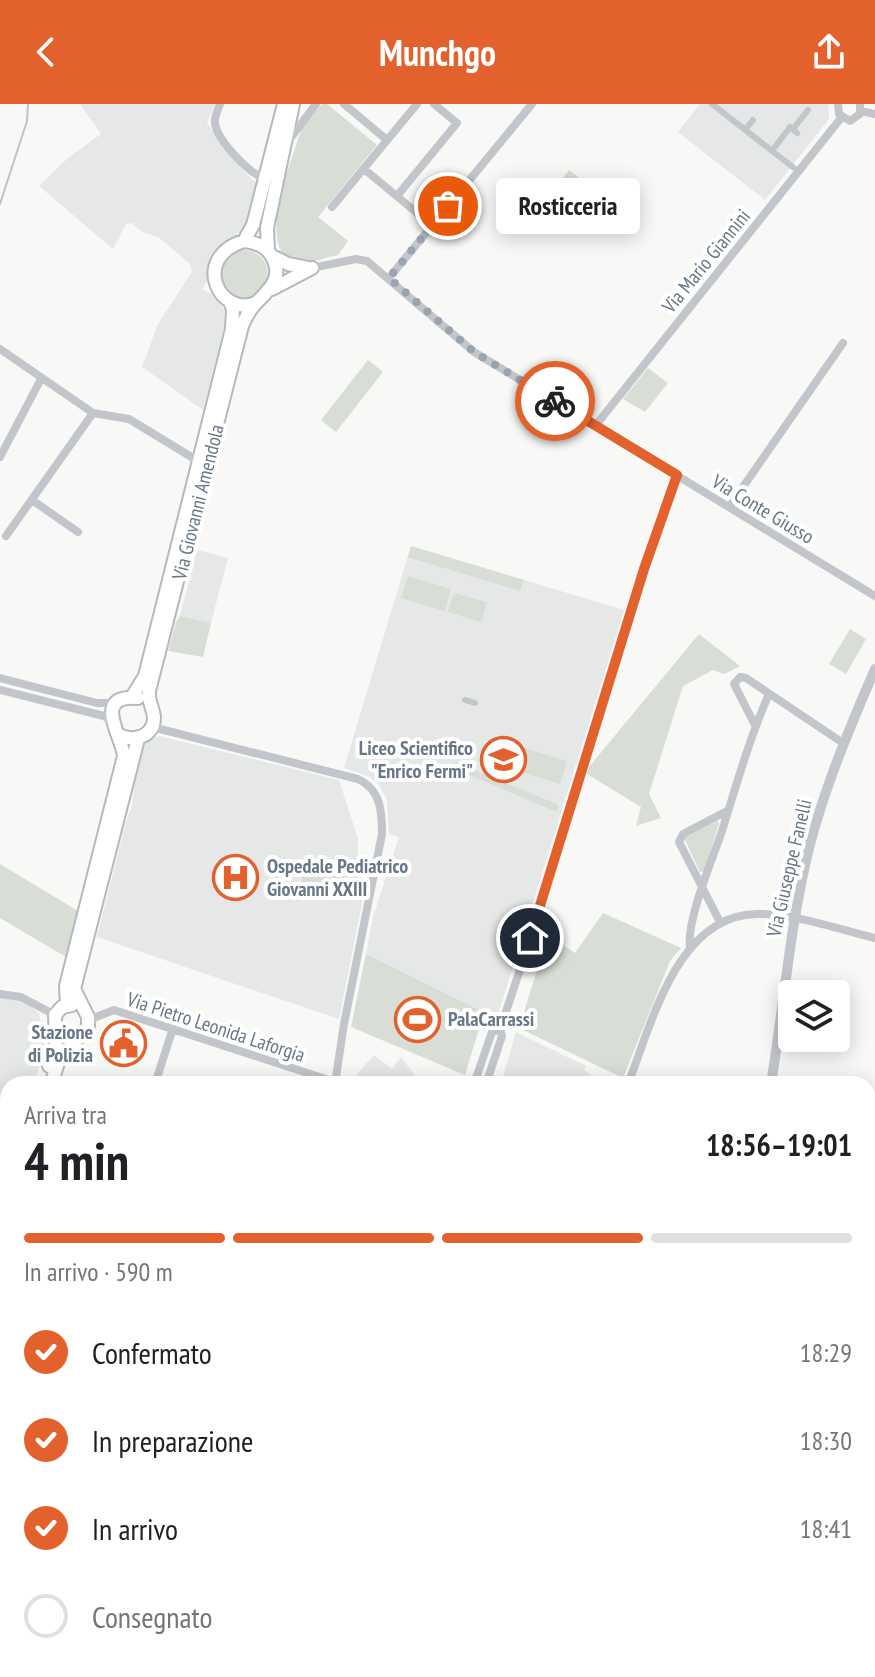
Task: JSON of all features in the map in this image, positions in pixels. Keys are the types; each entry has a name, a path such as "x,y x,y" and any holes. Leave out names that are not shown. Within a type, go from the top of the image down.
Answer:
{"main road":[{"path":"281,104 266,179 250,234 244,241 261,245 288,264 312,268"},
{"path":"272,289 277,272 270,253 267,228 293,104"},
{"name":"Via Giovanni Amendola","path":"132,697 145,676 232,329 233,310 216,282 214,267 225,249 244,241"},
{"name":"Via Giovanni Amendola","path":"152,727 154,718 149,705 149,691 242,326 256,303 272,289 312,268"},
{"path":"230,301 239,306 256,303"},
{"path":"67,1005 66,986 124,756 119,735 111,721 113,709 118,703 132,697 149,705"},
{"path":"54,1076 60,1057 88,1028 89,1022 74,989 138,739 152,727"},
{"path":"119,735 138,739"},
{"path":"67,1005 82,1008"},
{"path":"46,1076 56,1044 55,1015 67,1005"},
{"path":"56,1031 64,1039 80,1038"}],"street":[{"path":"220,104 215,123 218,131 245,167 255,176 266,179"},
{"path":"284,148 316,104"},
{"path":"344,104 387,140"},
{"path":"332,207 417,104"},
{"path":"397,196 457,123 434,104"},
{"path":"389,278 532,104"},
{"path":"712,104 794,168"},
{"path":"838,104 837,111 841,118 854,120 860,108 875,114"},
{"path":"772,151 790,127 795,131 808,110"},
{"name":"Via Mario Giannini","path":"596,425 841,118"},
{"path":"745,130 753,120"},
{"path":"364,169 433,226"},
{"name":"Via Conte Giusso","path":"312,268 356,259 367,261 474,352 875,596"},
{"path":"729,507 843,343"},
{"path":"0,349 93,413 129,419 198,461"},
{"path":"0,457 41,379"},
{"path":"6,536 93,413"},
{"path":"489,1076 502,1036 500,1029 648,557 677,475"},
{"path":"32,500 78,532"},
{"name":"Via Giuseppe Fanelli","path":"772,1076 794,919 809,849 843,743 875,669"},
{"path":"755,725 734,684 744,677 843,743"},
{"path":"0,678 97,703 118,703"},
{"path":"0,690 104,716 111,721"},
{"path":"690,947 688,936 703,887 755,725 769,694"},
{"path":"465,700 475,703"},
{"path":"747,709 752,714 760,713"},
{"path":"152,727 358,779 377,795 382,834 344,1024 339,1076"},
{"path":"720,922 680,844 680,836 727,811"},
{"path":"631,1076 676,966 690,947 720,922 759,914 875,938"},
{"path":"0,994 21,997 55,1015"},
{"name":"Via Pietro Leonida Laforgia","path":"89,1022 114,1010 317,1076"},
{"path":"158,1076 173,1028"},
{"path":"477,1076 492,1032 500,1029"}],"shaded area":[{"path":"80,104 215,104 207,123 257,184 246,227 214,250 208,265 208,280 202,289 215,296 224,310 225,323 203,410 142,367 158,324 192,272 190,264 158,237 142,232 132,223 126,224 113,249 39,186 68,158 101,134"},
{"path":"322,104 327,104 377,145 318,217 348,241 338,255 300,262 284,254 278,242 278,208 302,128"},
{"path":"700,104 828,104 829,119 765,200 678,132"},
{"path":"569,170 603,197 612,187 626,198 603,228 554,189"},
{"path":"244,250 261,257 268,274 261,291 244,298 227,291 220,274 227,257"},
{"path":"368,360 383,372 336,432 321,420"},
{"path":"648,368 668,383 645,412 623,399"},
{"path":"411,546 624,610 497,1018 366,954 373,917 399,837 389,834 387,800 378,783 344,768"},
{"path":"411,546 524,580 520,591 408,557"},
{"path":"197,550 228,558 211,623 180,616"},
{"path":"408,576 451,589 445,611 401,598"},
{"path":"454,593 487,602 481,622 448,612"},
{"path":"180,616 211,623 203,657 168,651"},
{"path":"850,629 866,639 846,674 829,664"},
{"path":"699,634 740,666 724,674 713,670 683,686 649,794 661,818 636,826 641,807 587,774 589,767"},
{"name":"Ospedale Pediatrico Giovanni XXIII","path":"159,736 339,780 358,839 358,863 365,888 339,1019 97,937 132,806 142,745"},
{"path":"521,747 567,761 560,784 514,770"},
{"path":"455,762 559,805 557,812 453,768"},
{"path":"717,821 719,823 704,872 700,872 684,838"},
{"path":"0,864 78,911 66,957 0,918"},
{"path":"307,864 344,877 338,896 301,883"},
{"path":"603,913 681,948 670,961 624,1076 519,1028 548,934 575,953"},
{"name":"PalaCarrassi","path":"366,954 484,1012 465,1075 351,1027"},
{"path":"0,997 27,1002 39,1014 45,1041 37,1076 0,1076"},
{"path":"516,1032 586,1066 584,1070 593,1076 503,1076"},
{"path":"374,1055 392,1069 401,1057 415,1076 356,1076"}],"waterway":[{"path":"0,204 27,121 28,104"}],"way so far":[{"path":"448,206 389,278 474,352 555,401"}],"place":[{"name":"Rosticceria","path":"448,206"},
{"name":"Liceo Scientifico \"Enrico Fermi\"","path":"504,759"},
{"name":"Ospedale Pediatrico Giovanni XXIII","path":"236,878"},
{"name":"PalaCarrassi","path":"417,1019"},
{"name":"Stazione di Polizia","path":"124,1043"}],"route":[{"path":"530,938 652,543 677,475 555,401"}]}
